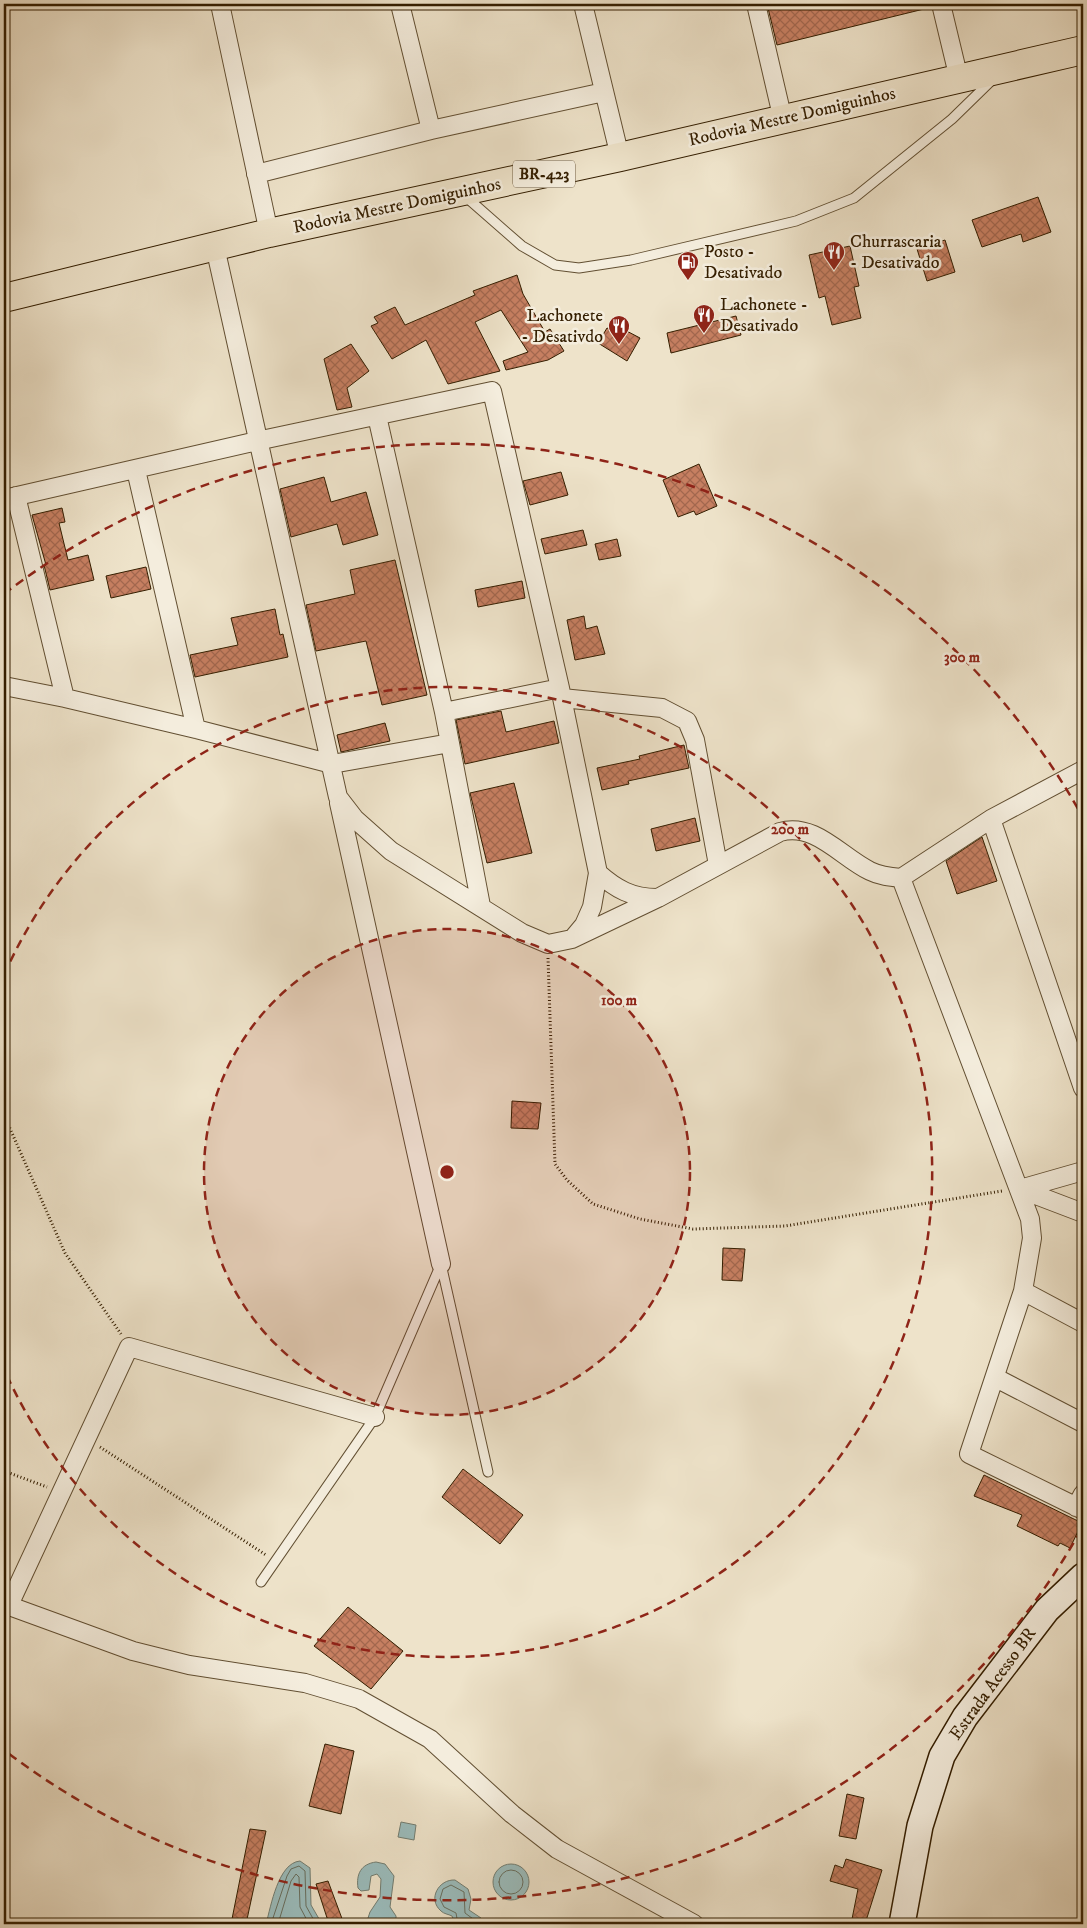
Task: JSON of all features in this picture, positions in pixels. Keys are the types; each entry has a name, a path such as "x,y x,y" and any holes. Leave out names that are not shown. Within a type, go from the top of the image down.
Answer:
{"main road":[{"name":"Rodovia Mestre Domiguinhos","path":"4,298 269,233 461,193 1083,50"}],"street":[{"path":"220,4 269,233"},
{"path":"400,4 431,130"},
{"path":"584,4 620,157"},
{"path":"756,4 783,120"},
{"path":"941,4 959,79"},
{"path":"256,174 431,130 604,92"},
{"path":"215,247 257,441 332,764 441,1264"},
{"path":"64,698 10,498 257,441 492,391 561,693 598,872 592,907 584,925 572,939"},
{"path":"377,416 444,712 481,906"},
{"path":"136,470 196,729"},
{"path":"4,686 196,729 332,764 450,744"},
{"path":"444,712 561,693 662,708 687,722 695,740 718,865"},
{"path":"338,797 355,819 391,851 522,933 548,944 572,939 658,898 780,832 808,831 869,871 901,878 991,819 1083,770"},
{"path":"991,819 1083,1088"},
{"path":"598,872 611,885 626,894 640,898 658,898"},
{"path":"901,878 1020,1188 1030,1219 1032,1238 1023,1291 996,1378 969,1454 1081,1504"},
{"path":"1020,1188 1083,1171"},
{"path":"1020,1188 1083,1213"},
{"path":"1023,1291 1083,1323"},
{"path":"375,1417 129,1347 62,1492 6,1604 133,1651 189,1665 305,1683 359,1699 430,1739 512,1814 556,1849 694,1924"},
{"path":"996,1378 1083,1423"},
{"name":"Estrada Acesso BR","path":"902,1924 920,1826 942,1756 965,1717 1047,1610 1083,1576"}],"lane":[{"path":"461,193 522,246 555,265 579,268 630,260 796,221 854,198 952,120 1004,68"},
{"path":"261,1582 375,1417 441,1264"},
{"path":"441,1264 488,1472"}],"path":[{"path":"548,944 555,1164 567,1180 593,1204 640,1219 693,1228 744,1228 785,1226 1020,1188"},
{"path":"4,1115 65,1253 129,1347"},
{"path":"87,1438 275,1561"},
{"path":"4,1471 62,1492"}],"water":[{"path":"401,1822 416,1825 414,1840 398,1837"},
{"path":"300,1861 310,1868 311,1905 322,1924 266,1924 273,1897 281,1877 286,1869"},
{"path":"376,1862 385,1864 394,1876 390,1907 396,1916 396,1924 366,1924 370,1912 380,1897 381,1879 377,1874 371,1876 369,1890 361,1891 358,1888 358,1878 363,1867"},
{"path":"511,1864 523,1870 529,1882 523,1894 511,1900 499,1894 493,1882 499,1870"},
{"path":"455,1880 468,1889 471,1899 469,1910 481,1918 485,1924 452,1924 454,1921 452,1916 442,1912 437,1906 435,1896 440,1886"}],"building":[{"path":"767,4 924,4 924,9 777,45"},
{"path":"1038,197 1051,232 1023,242 1021,234 982,247 972,220"},
{"path":"945,240 955,272 927,281 917,249"},
{"name":"Churrascaria - Desativado","path":"850,246 859,286 854,287 861,318 832,325 825,296 819,298 809,255"},
{"path":"517,275 523,294 545,332 550,329 564,351 548,360 506,370 503,361 528,352 501,310 475,322 500,371 448,384 426,340 392,359 371,326 378,323 374,317 395,307 405,325 475,295 473,291"},
{"name":"Lachonete - Desativado","path":"736,316 741,335 671,353 667,333"},
{"name":"Lachonete - Desativdo","path":"619,327 640,338 627,361 598,343 607,328 616,332"},
{"path":"351,344 369,371 347,388 352,407 337,410 324,359"},
{"path":"699,464 717,506 696,515 694,511 678,517 663,480"},
{"path":"561,472 568,495 530,505 523,481"},
{"path":"324,477 331,502 366,492 378,535 343,545 337,524 291,537 280,489"},
{"path":"62,508 65,522 59,523 68,560 88,555 94,580 50,590 44,565 46,565 32,515"},
{"path":"583,530 587,545 545,554 541,539"},
{"path":"617,539 621,556 599,560 595,544"},
{"path":"395,560 427,695 382,705 366,641 316,651 306,605 355,594 350,570"},
{"path":"146,567 151,589 111,598 106,576"},
{"path":"522,581 525,598 478,607 475,590"},
{"path":"275,609 280,635 283,634 288,657 195,677 190,655 238,645 231,618"},
{"path":"584,616 586,629 597,626 605,654 575,660 567,620"},
{"path":"501,711 506,732 554,721 559,743 465,764 456,720"},
{"path":"385,723 390,741 341,752 337,735"},
{"path":"684,745 689,768 628,781 629,784 602,790 597,768 640,759 639,756"},
{"path":"514,783 532,853 487,863 470,793"},
{"path":"695,818 700,841 656,851 651,829"},
{"path":"982,837 997,881 957,894 946,861"},
{"path":"512,1101 541,1103 538,1129 511,1128"},
{"path":"723,1248 745,1249 742,1281 722,1280"},
{"path":"463,1469 523,1515 500,1544 442,1497"},
{"path":"984,1475 1082,1523 1070,1548 1060,1543 1058,1546 1017,1526 1022,1515 974,1496"},
{"path":"348,1607 403,1651 371,1689 314,1646"},
{"path":"325,1744 354,1751 341,1814 309,1806"},
{"path":"847,1794 864,1798 856,1839 839,1836"},
{"path":"250,1829 266,1831 246,1924 231,1924"},
{"path":"846,1859 882,1870 865,1924 851,1924 858,1889 830,1881 835,1865 843,1868"},
{"path":"328,1881 344,1924 329,1924 316,1884"}],"place":[{"name":"Churrascaria - Desativado","path":"834,271"},
{"name":"Posto - Desativado","path":"688,281"},
{"name":"Lachonete - Desativado","path":"704,334"},
{"name":"Lachonete - Desativdo","path":"619,345"}]}
